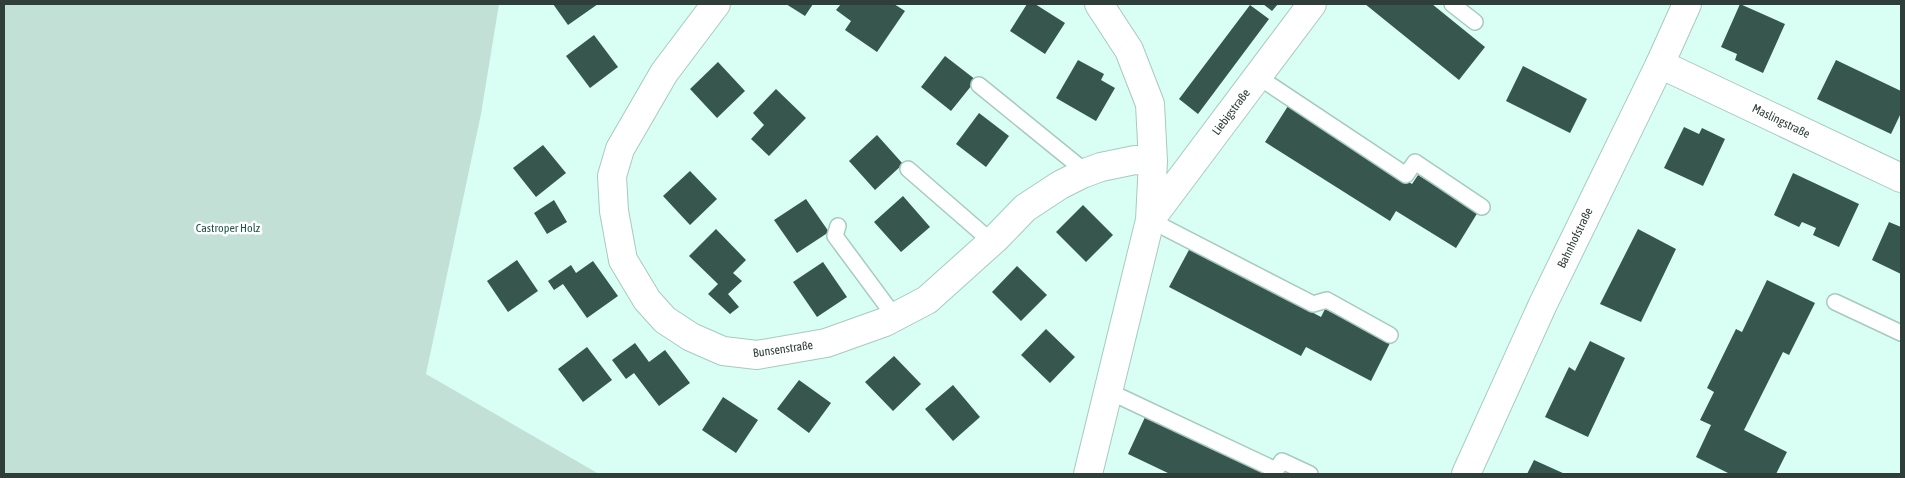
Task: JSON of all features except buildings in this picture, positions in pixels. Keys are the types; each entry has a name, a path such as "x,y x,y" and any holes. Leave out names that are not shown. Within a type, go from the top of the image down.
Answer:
{"street":[{"name":"Bunsenstraße","path":"716,4 664,73 620,149 612,176 614,211 623,260 647,300 665,320 691,337 723,351 757,355 826,343 885,322 928,300 992,242 1025,208 1060,185 1086,172 1135,160 1153,161"},
{"name":"Liebigstraße","path":"1088,474 1150,220 1153,161 1150,104 1129,50 1099,4"},
{"name":"Liebigstraße","path":"1150,220 1312,4"},
{"name":"Bahnhofstraße","path":"1466,474 1543,304 1660,64 1687,4"},
{"name":"Maslingstraße","path":"1660,64 1901,178"}],"lane":[{"path":"1452,4 1475,22"},
{"path":"1257,76 1406,175 1415,162 1482,207"},
{"path":"980,85 1086,172"},
{"path":"908,169 992,242"},
{"path":"1150,220 1313,304 1326,300 1390,335"},
{"path":"838,226 835,236 895,317"},
{"path":"1835,302 1901,332"},
{"path":"1108,391 1276,470 1282,461 1310,474"}],"green space":[{"name":"Castroper Holz","path":"4,4 499,4 481,114 426,374 599,474 4,474"}]}
